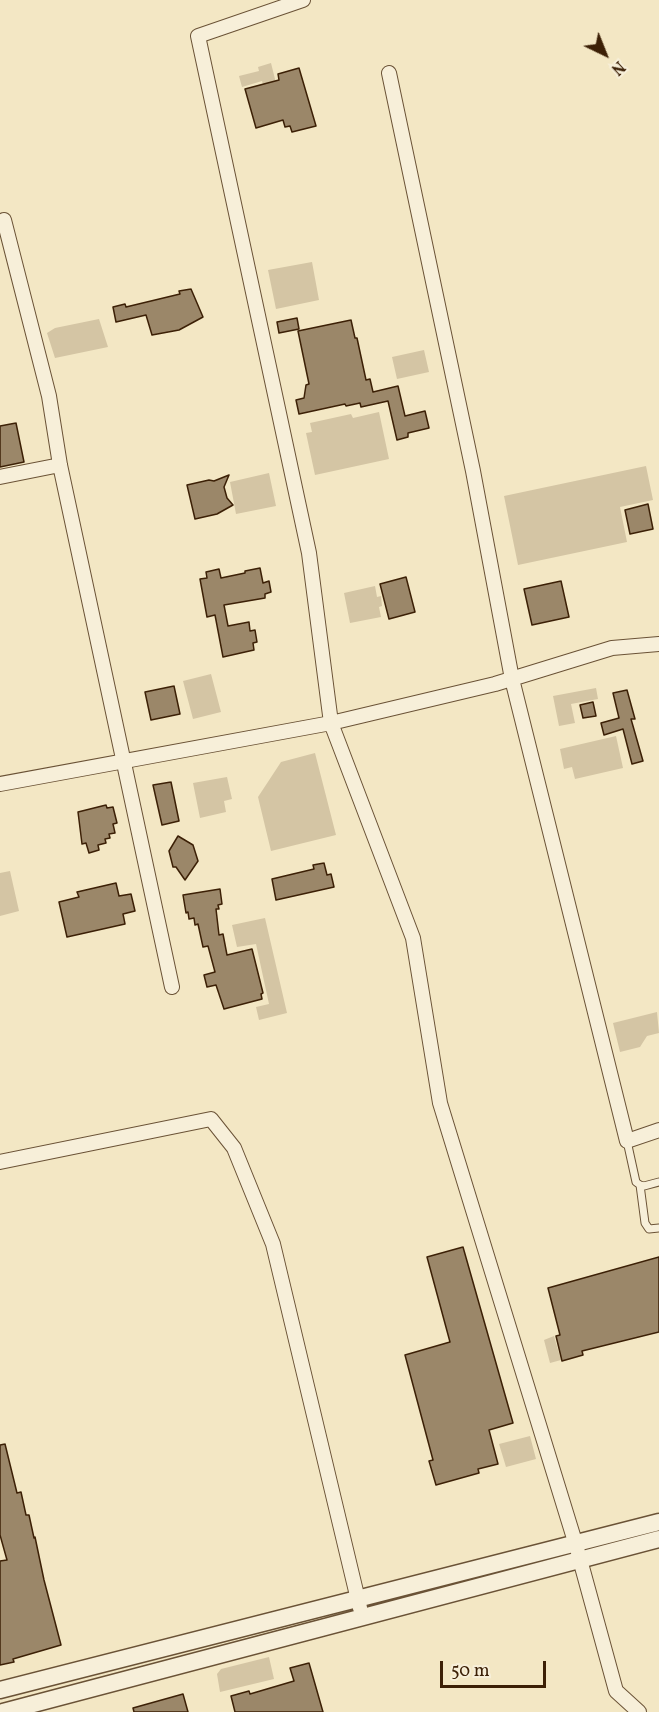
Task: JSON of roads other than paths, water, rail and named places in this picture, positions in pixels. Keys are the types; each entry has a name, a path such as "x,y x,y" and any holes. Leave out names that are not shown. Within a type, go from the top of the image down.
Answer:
{"street":[{"path":"303,0 198,36 309,553 331,723 413,938 440,1103 578,1553 616,1691 624,1707 639,1712"},
{"path":"389,73 473,471 512,679 627,1141 659,1130"},
{"path":"4,220 49,396 60,465 172,987"},
{"path":"0,477 60,465"},
{"path":"0,784 331,723 512,679 612,648 659,644"},
{"path":"0,1162 211,1119 234,1148 273,1245 361,1618"},
{"path":"3,1712 361,1618 578,1553 659,1522"},
{"path":"0,1690 358,1598 578,1553 659,1539"}],"lane":[{"path":"627,1141 636,1182 640,1185 645,1223 649,1228 659,1228"},
{"path":"640,1185 659,1182"}]}
